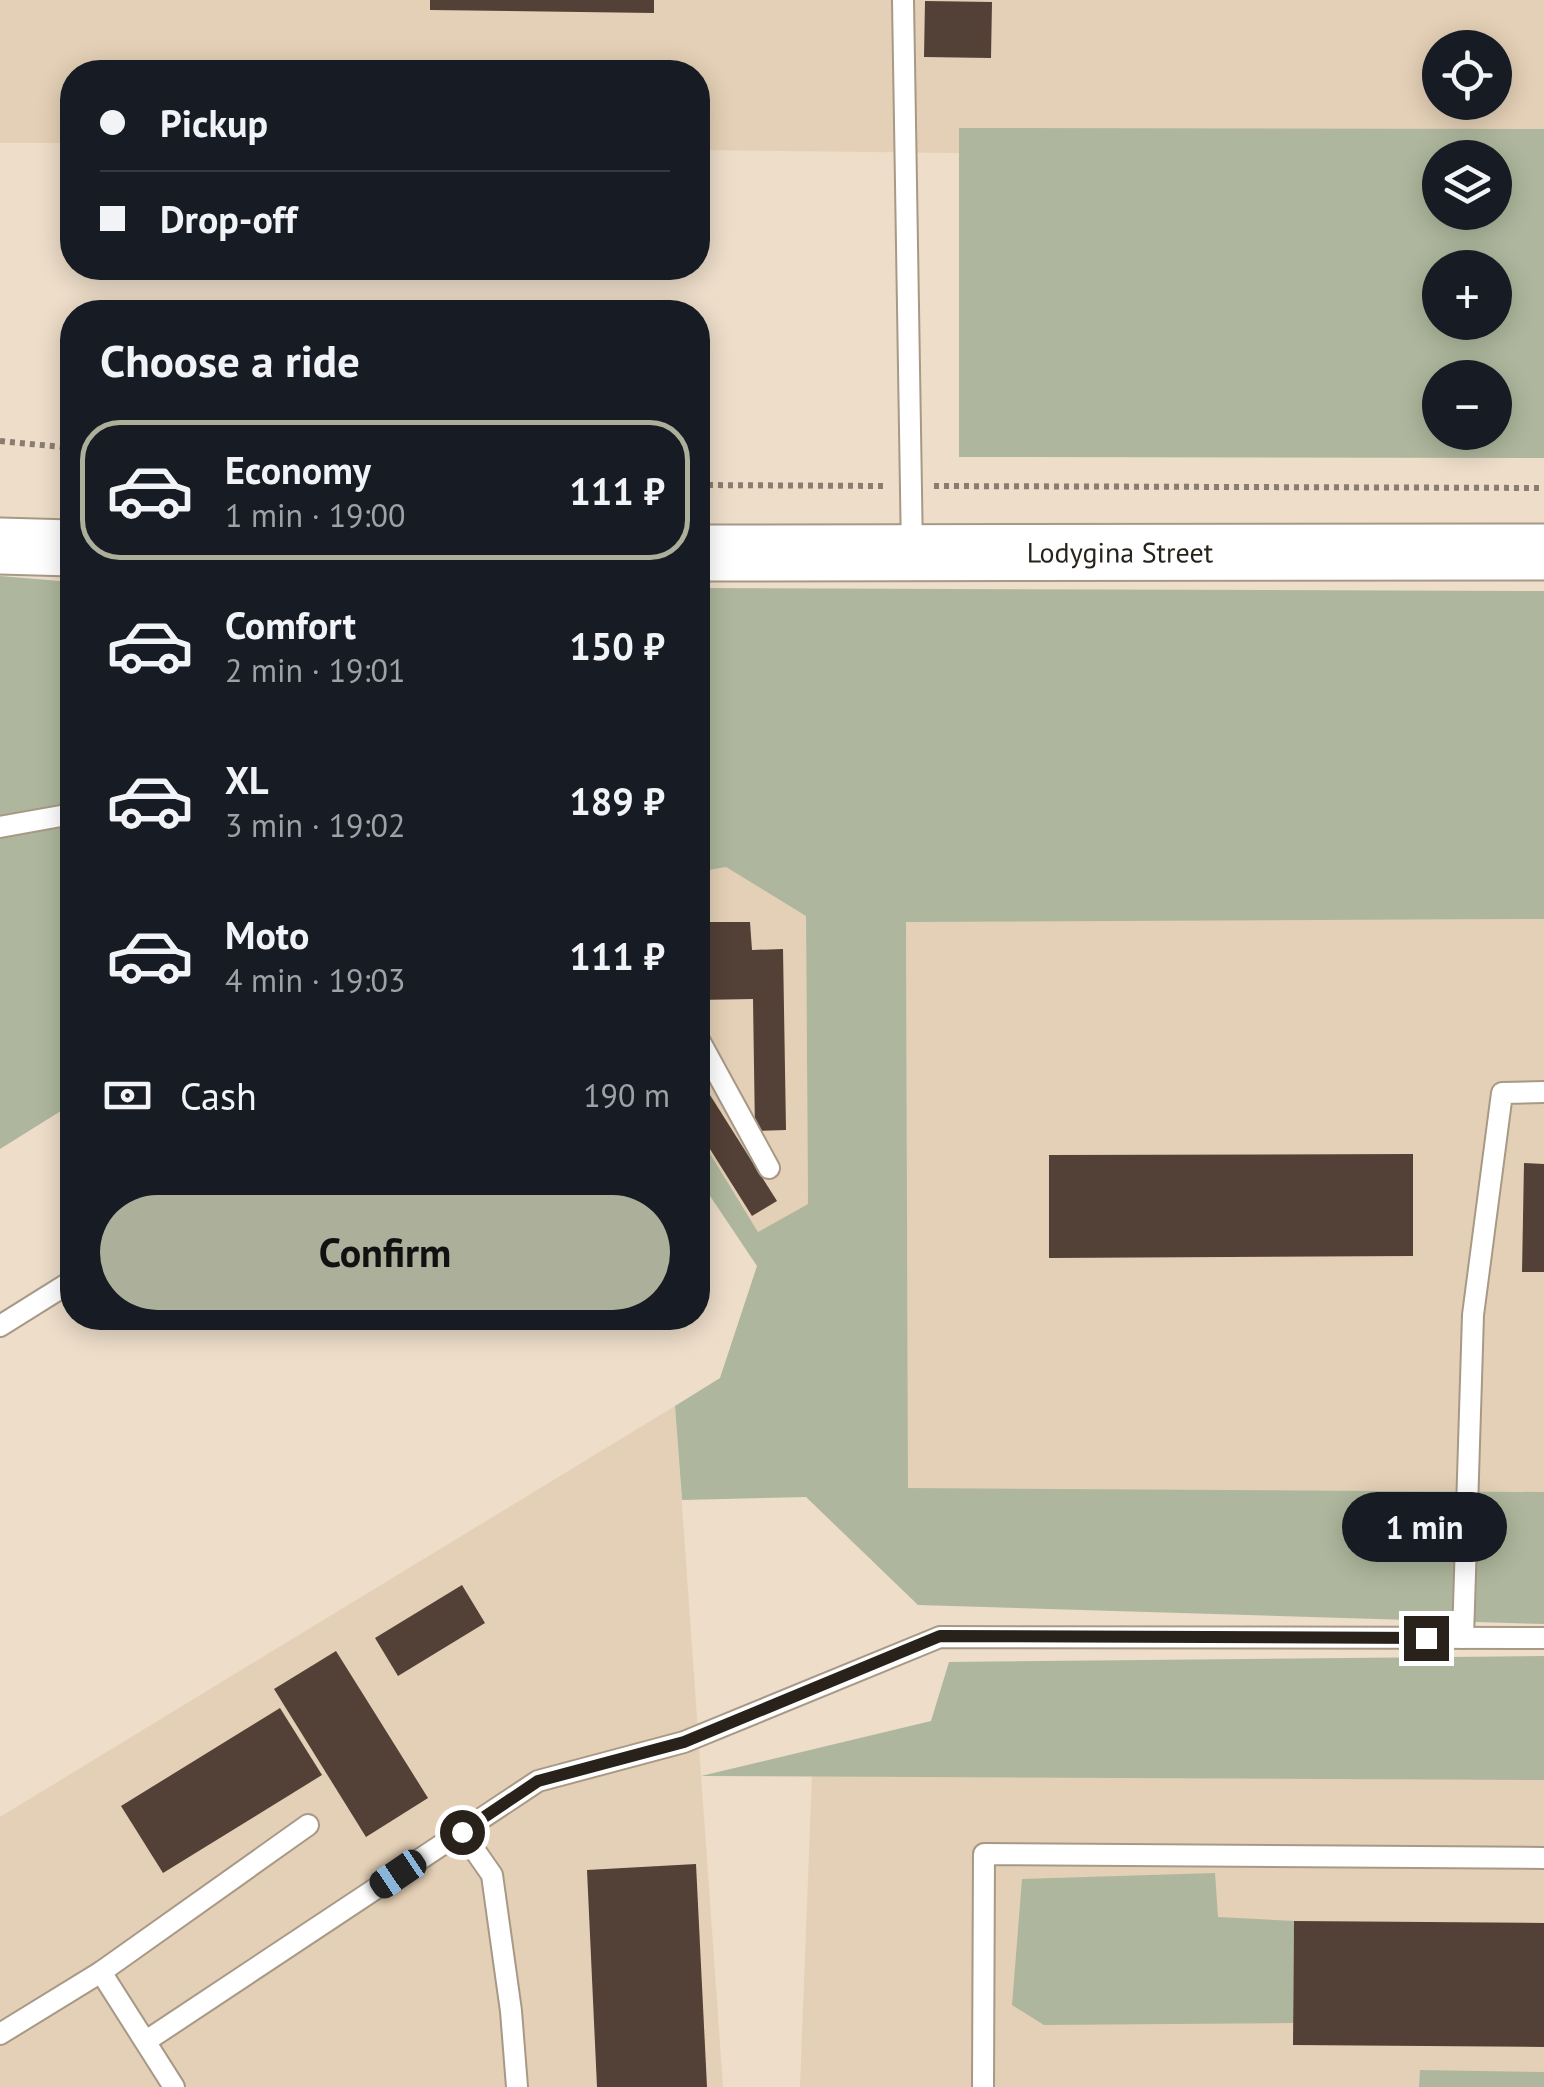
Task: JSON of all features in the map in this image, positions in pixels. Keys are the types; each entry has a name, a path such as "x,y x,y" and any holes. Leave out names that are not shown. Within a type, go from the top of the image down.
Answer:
{"main road":[{"path":"0,546 60,548"},
{"name":"Lodygina Street","path":"710,552 1544,552"}],"lane":[{"path":"903,0 912,554"},
{"path":"0,827 60,816"},
{"path":"710,1060 770,1168"},
{"path":"1463,1638 1474,1314 1502,1094 1544,1092"},
{"path":"0,1326 60,1288"},
{"path":"146,2040 538,1781 684,1742 940,1636 1544,1638"},
{"path":"0,2034 101,1972 308,1825"},
{"path":"462,1832 492,1875 517,2087"},
{"path":"983,2087 984,1854 1544,1858"},
{"path":"101,1972 174,2087"}],"path":[{"path":"0,442 60,447"},
{"path":"710,485 1544,488"}],"shaded area":[{"path":"0,0 1544,0 1544,160 1512,160 1512,140 1422,140 1422,159 710,150 710,60 60,60 60,143 0,143"},
{"path":"726,867 806,915 808,1204 758,1232 710,1154 710,870"},
{"path":"1544,919 1544,1492 908,1489 906,921"},
{"path":"675,1406 723,2087 0,2087 0,1817"},
{"path":"812,1776 1544,1780 1544,2087 800,2087"}],"green space":[{"path":"959,128 1544,129 1544,458 959,457"},
{"path":"0,576 60,581 60,1112 0,1149"},
{"path":"710,588 1544,591 1544,919 906,922 908,1488 1544,1492 1544,1624 918,1605 806,1497 682,1500 675,1406 720,1378 757,1266 710,1196 710,1154 758,1232 808,1204 806,916 726,867 710,870"},
{"path":"1544,1656 1544,1780 701,1776 931,1721 949,1662"},
{"path":"1215,1873 1218,1917 1294,1921 1293,2023 1044,2025 1012,2005 1022,1879"},
{"path":"1420,2070 1544,2072 1544,2087 1419,2087"}],"building":[{"path":"430,0 654,0 654,13 430,10"},
{"path":"925,1 992,2 991,58 924,57"},
{"path":"710,922 750,922 752,950 783,949 786,1130 755,1131 753,999 710,1000"},
{"path":"710,1095 777,1201 752,1216 710,1149"},
{"path":"1413,1154 1413,1256 1049,1258 1049,1155"},
{"path":"1524,1163 1544,1164 1544,1272 1522,1272"},
{"path":"462,1585 485,1623 398,1676 375,1638"},
{"path":"336,1651 428,1798 366,1837 274,1689"},
{"path":"280,1708 322,1775 163,1873 121,1806"},
{"path":"696,1864 707,2087 597,2087 587,1870"},
{"path":"1294,1921 1544,1923 1544,2047 1293,2045"}],"route":[{"path":"462,1832 538,1781 684,1742 940,1636 1426,1638"}]}
